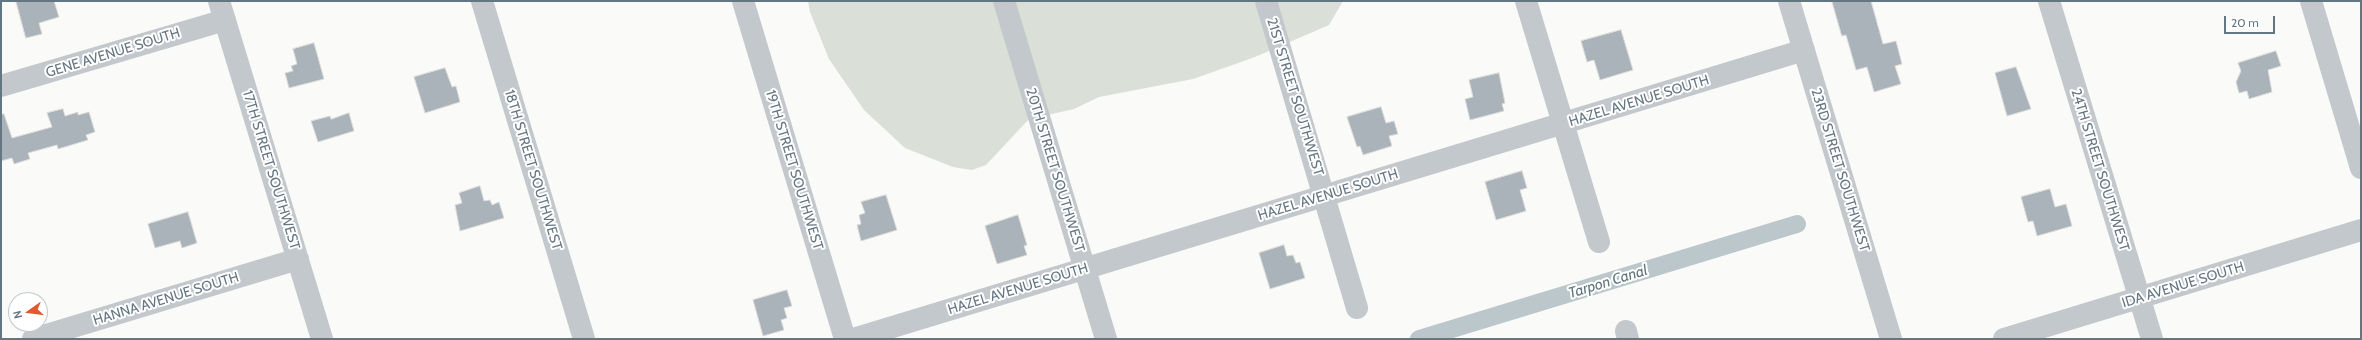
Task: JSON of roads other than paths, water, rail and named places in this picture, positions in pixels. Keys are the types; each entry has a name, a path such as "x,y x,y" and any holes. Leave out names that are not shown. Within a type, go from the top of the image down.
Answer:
{"street":[{"name":"18TH STREET SOUTHWEST","path":"482,1 584,339"},
{"name":"19TH STREET SOUTHWEST","path":"743,1 845,339"},
{"name":"20TH STREET SOUTHWEST","path":"1004,1 1106,339"},
{"name":"21ST STREET SOUTHWEST","path":"1266,1 1358,308"},
{"path":"1526,1 1600,242"},
{"name":"23RD STREET SOUTHWEST","path":"1789,1 1891,339"},
{"name":"24TH STREET SOUTHWEST","path":"2049,1 2152,339"},
{"path":"2311,1 2361,168"},
{"name":"GENE AVENUE SOUTH","path":"1,86 222,10"},
{"name":"17TH STREET SOUTHWEST","path":"222,10 322,339"},
{"name":"HAZEL AVENUE SOUTH","path":"853,339 1804,50"},
{"name":"IDA AVENUE SOUTH","path":"2004,339 2361,230"},
{"name":"HANNA AVENUE SOUTH","path":"33,339 298,259"}],"waterway":[{"name":"Tarpon Canal","path":"1419,339 1797,224"}]}
